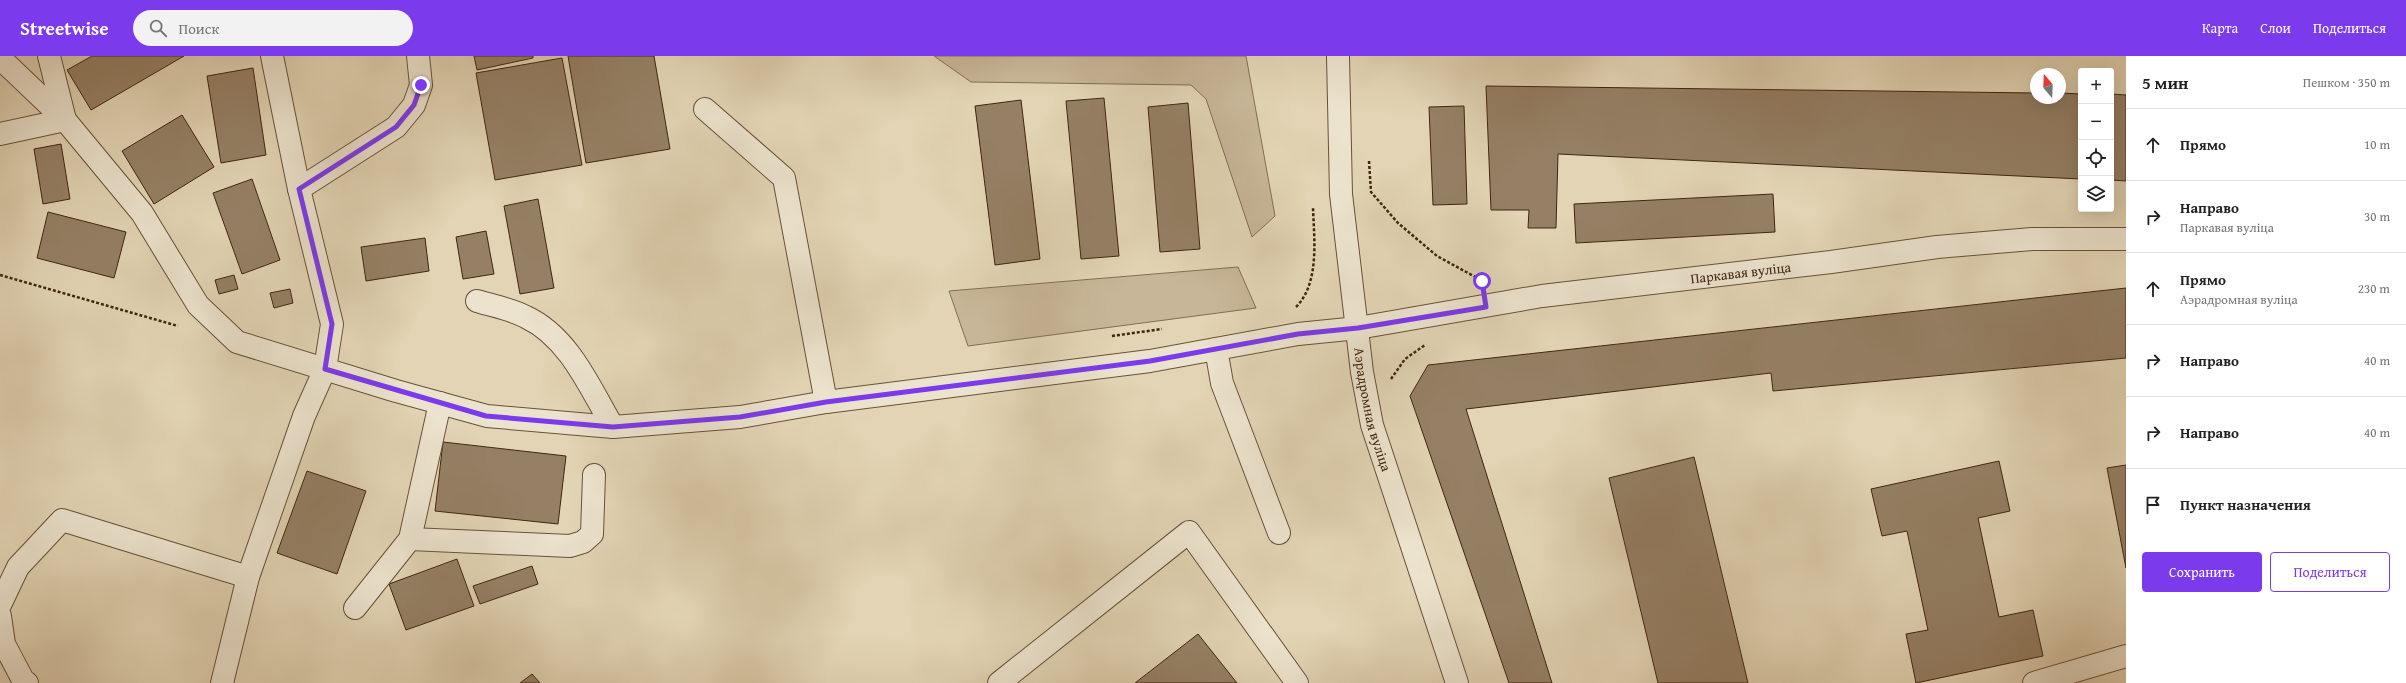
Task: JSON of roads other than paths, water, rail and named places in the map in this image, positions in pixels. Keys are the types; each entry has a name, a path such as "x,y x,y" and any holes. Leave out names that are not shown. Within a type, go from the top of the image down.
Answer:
{"street":[{"path":"49,56 65,120"},
{"path":"222,683 248,577 304,416 325,369 332,324 299,189 272,56"},
{"path":"299,189 396,127 414,105 421,85 418,56"},
{"path":"1338,56 1342,194 1358,328"},
{"path":"0,58 65,120"},
{"path":"705,109 784,178 826,402"},
{"path":"0,134 65,120"},
{"name":"Аэрадромная вуліца","path":"65,120 142,213 198,305 237,342 486,416 613,427 740,417 826,402 1150,361 1298,334 1358,328 1362,372 1372,425 1457,683"},
{"name":"Паркавая вуліца","path":"1358,328 1486,307 1542,296 1831,262 1937,247 2032,239 2126,239"},
{"path":"477,301 526,316 556,336 585,379 613,427"},
{"path":"1216,349 1222,383 1278,533"},
{"path":"355,608 410,539 440,403"},
{"path":"410,539 570,546 583,542 592,534 594,475"},
{"path":"0,606 18,567 62,520 248,577"},
{"path":"999,683 1189,532 1297,683"},
{"path":"0,616 4,644 26,683"},
{"path":"2034,683 2126,656"}]}
